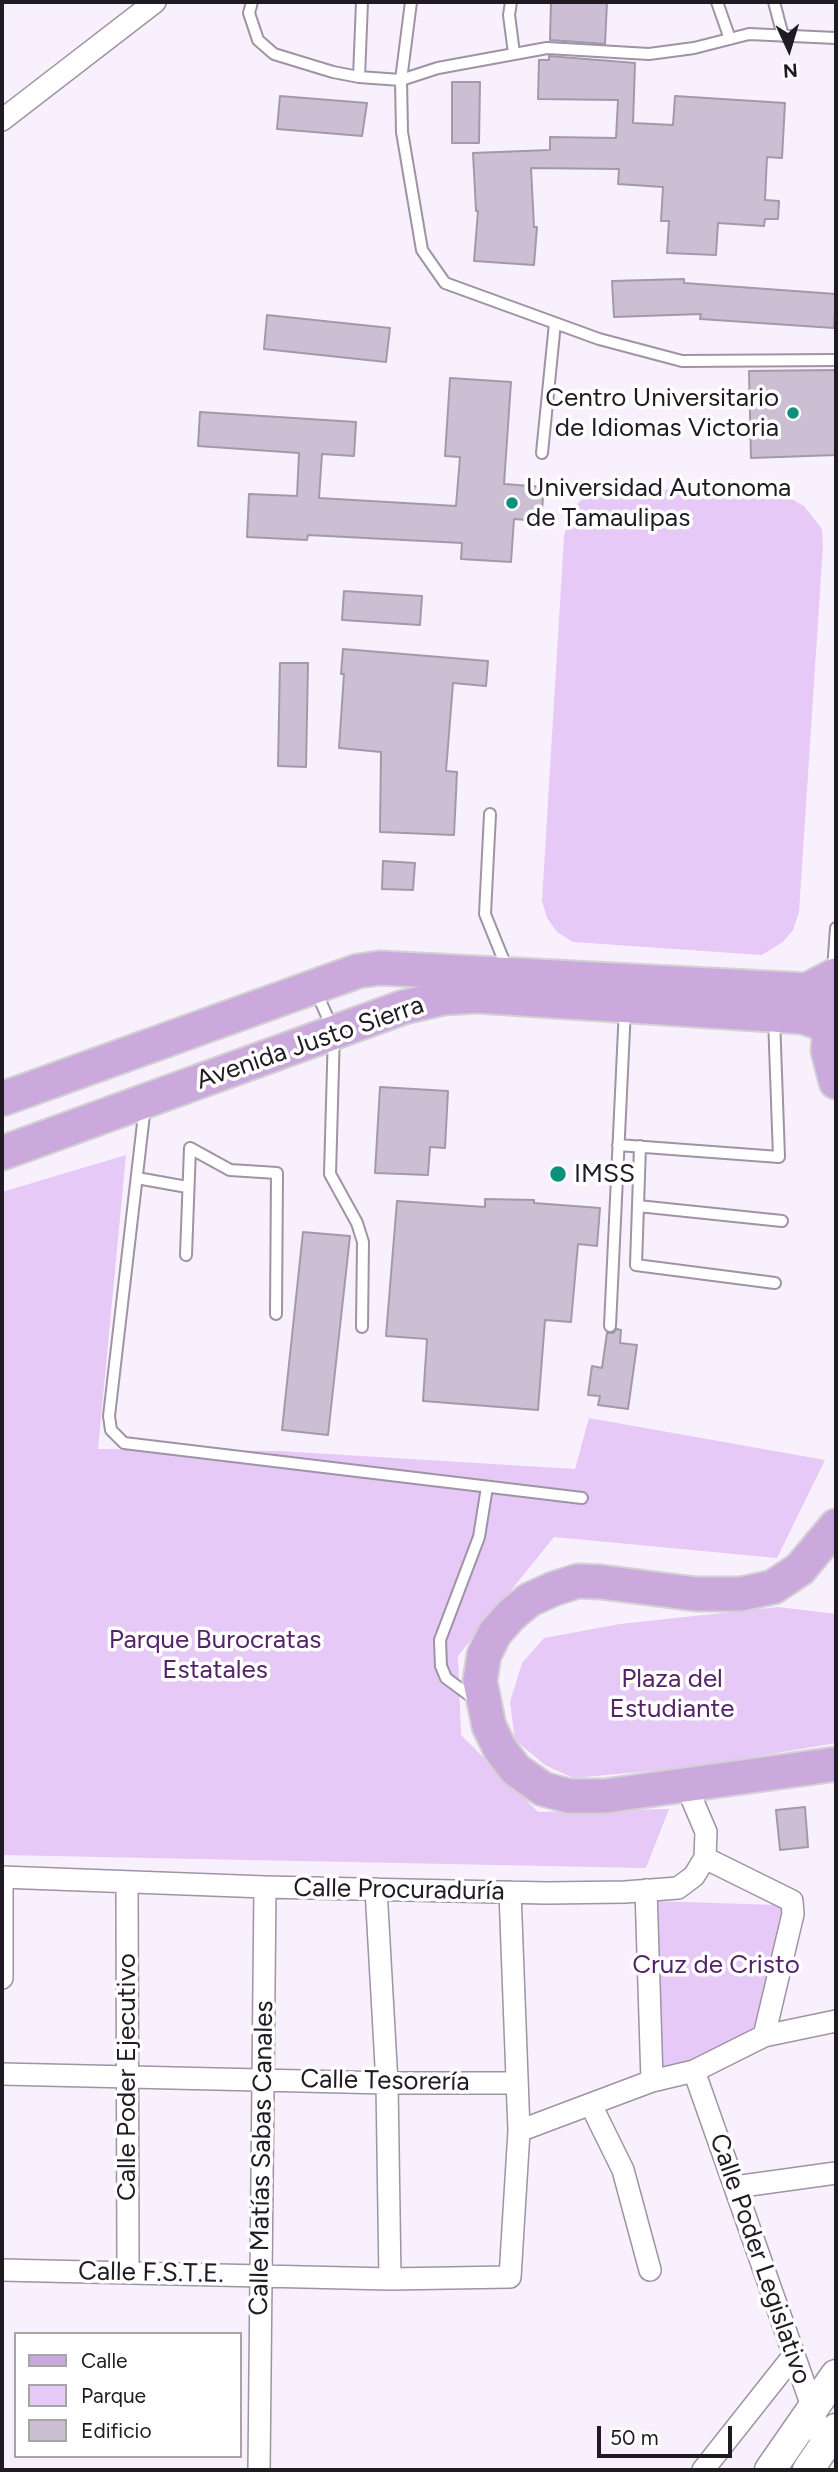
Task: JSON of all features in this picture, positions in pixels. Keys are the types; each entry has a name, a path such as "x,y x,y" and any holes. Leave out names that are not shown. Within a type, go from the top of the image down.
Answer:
{"main road":[{"name":"Avenida Justo Sierra","path":"2,1098 358,971 380,968 807,990 835,977"},
{"path":"835,977 833,1028 828,1051 836,1082"},
{"name":"Avenida Justo Sierra","path":"2,1153 404,1007 444,998 478,996 803,1017 833,1028"},
{"path":"836,1526 800,1569 773,1587 741,1594 696,1594 601,1581 578,1581 553,1589 529,1600 495,1633 484,1655 480,1681 489,1726 500,1749 516,1770 543,1789 569,1796 605,1796 836,1764"},
{"path":"770,2470 836,2375"}],"street":[{"path":"4,113 155,2"},
{"path":"686,1785 706,1832 705,1858 792,1901 793,1914 764,2036"},
{"name":"Calle Procuraduría","path":"2,1877 265,1887 625,1892 678,1888 694,1876 705,1858"},
{"path":"2,1877 2,1978"},
{"name":"Calle Poder Ejecutivo","path":"127,1882 128,2273"},
{"name":"Calle Matías Sabas Canales","path":"259,2470 265,1887"},
{"path":"376,1889 387,2083 390,2279"},
{"path":"646,1890 652,2081"},
{"path":"510,1892 519,2131 652,2081 694,2071 764,2036 836,2021"},
{"name":"Calle Poder Legislativo","path":"694,2071 813,2409 823,2449"},
{"name":"Calle Tesorería","path":"2,2074 387,2083 516,2082"},
{"path":"591,2105 623,2170 650,2270"},
{"name":"Calle F.S.T.E.","path":"2,2270 390,2279 510,2277 519,2131"},
{"path":"735,2186 836,2173"},
{"path":"704,2470 794,2355"}],"lane":[{"path":"252,2 249,13 257,40 274,54 359,77 401,80 438,68 547,48 649,54 694,48 749,34 836,38"},
{"path":"359,77 362,2"},
{"path":"411,2 401,80 402,132 422,250 445,283 598,339 682,361 836,360"},
{"path":"511,2 509,15 514,53"},
{"path":"717,2 730,39"},
{"path":"774,2 783,36"},
{"path":"542,453 555,323"},
{"path":"491,814 485,914 510,975"},
{"path":"835,977 836,928"},
{"path":"314,986 334,1032 330,1174 357,1223 363,1242 362,1327"},
{"path":"610,1326 626,1006"},
{"path":"618,1144 779,1157 774,1015"},
{"path":"146,1100 109,1416 111,1430 124,1443 582,1498"},
{"path":"640,1146 636,1265 775,1283"},
{"path":"186,1255 190,1148 230,1170 277,1174 276,1314"},
{"path":"137,1178 187,1187"},
{"path":"638,1206 782,1222"},
{"path":"483,1705 446,1678 441,1666 440,1640 479,1537 487,1487"}],"green space":[{"path":"603,485 791,499 804,506 822,529 799,912 793,930 783,942 762,955 573,942 557,932 547,918 542,901 564,537 568,520 577,504"},
{"name":"Parque Burocratas Estatales","path":"126,1155 98,1449 279,1451 575,1469 589,1418 825,1460 777,1558 554,1537 458,1656 461,1735 538,1812 669,1809 646,1868 2,1855 2,1192"},
{"name":"Plaza del Estudiante","path":"778,1607 836,1614 836,1743 695,1767 573,1778 545,1765 515,1740 510,1702 522,1663 544,1638 620,1624"},
{"name":"Cruz de Cristo","path":"653,1901 785,1907 758,2033 701,2059 657,2069"}],"building":[{"path":"551,2 607,2 605,44 550,40"},
{"path":"549,56 635,63 633,123 673,125 675,96 785,103 782,158 767,157 765,200 779,201 778,219 765,219 764,226 718,223 716,255 667,253 669,221 661,221 663,187 618,184 619,169 531,168 534,227 537,227 534,265 474,261 478,211 473,153 550,150 550,137 616,138 618,100 538,99 539,60 549,60"},
{"path":"452,82 480,82 479,143 452,143"},
{"path":"280,96 367,103 362,136 277,129"},
{"path":"684,279 684,283 836,294 834,328 700,319 701,314 614,317 612,281"},
{"path":"267,315 390,328 386,362 264,349"},
{"name":"Centro Universitario de Idiomas Victoria","path":"836,370 836,455 751,458 749,371"},
{"path":"450,378 511,382 504,484 544,487 541,521 514,519 511,562 461,559 462,543 308,535 307,540 247,537 249,494 297,496 299,453 198,446 200,412 356,422 354,456 322,454 319,498 456,506 460,457 445,456"},
{"path":"344,591 422,596 420,625 342,620"},
{"path":"343,649 488,661 486,686 453,683 446,771 457,772 454,835 380,832 381,752 339,748"},
{"path":"280,663 308,663 306,767 278,766"},
{"path":"383,861 415,863 413,890 382,889"},
{"path":"380,1087 448,1091 445,1148 430,1147 428,1175 375,1173"},
{"path":"485,1199 534,1200 534,1203 600,1208 597,1246 578,1244 571,1322 545,1320 538,1410 423,1401 427,1339 386,1336 397,1201 485,1207"},
{"path":"303,1232 350,1236 328,1435 282,1430"},
{"path":"617,1329 621,1330 620,1343 637,1345 628,1409 598,1405 600,1396 588,1395 592,1366 602,1368 607,1333 613,1333"},
{"path":"805,1807 808,1847 780,1850 776,1810"}],"place":[{"name":"Centro Universitario de Idiomas Victoria","path":"793,413"},
{"name":"Universidad Autonoma de Tamaulipas","path":"512,503"},
{"name":"IMSS","path":"558,1174"}]}
